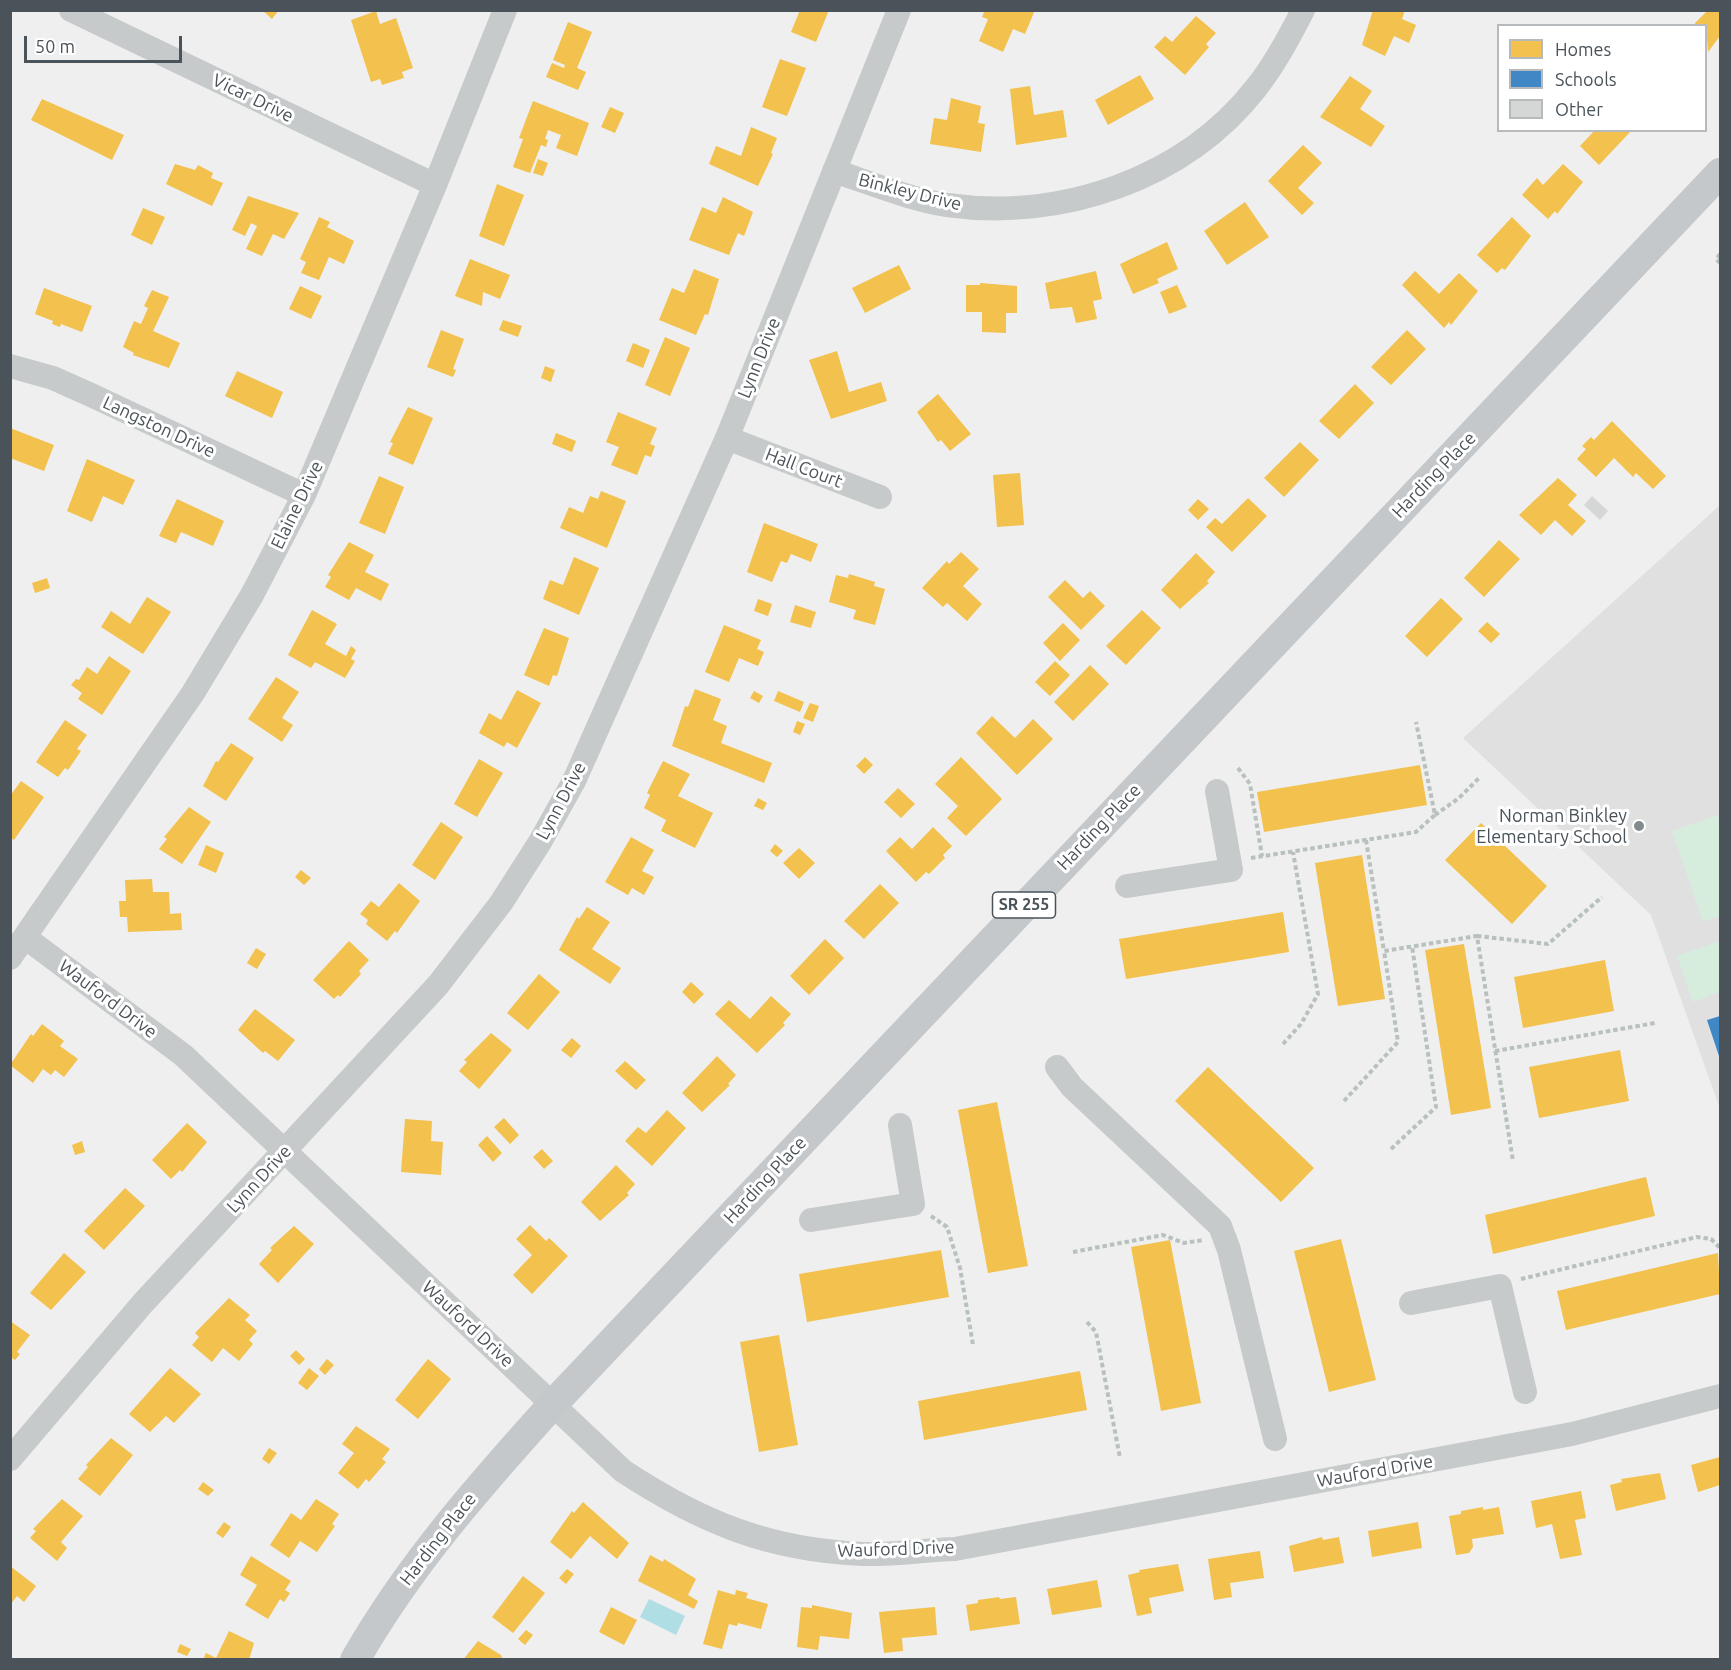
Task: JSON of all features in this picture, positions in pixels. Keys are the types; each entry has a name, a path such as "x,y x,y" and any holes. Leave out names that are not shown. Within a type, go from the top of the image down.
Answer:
{"main road":[{"name":"Harding Place","path":"355,1659 387,1605 433,1542 553,1404 1720,173"}],"street":[{"name":"Vicar Drive","path":"71,10 435,185"},
{"name":"Elaine Drive","path":"10,958 26,938 193,693 252,595 304,495 435,185 505,10"},
{"name":"Lynn Drive","path":"10,1459 143,1303 286,1152 461,957 501,903 540,842 579,771 727,438 899,10"},
{"name":"Binkley Drive","path":"834,171 945,204 985,209 1043,205 1091,195 1138,180 1182,156 1221,125 1255,89 1284,49 1303,10"},
{"name":"Langston Drive","path":"10,366 72,386 304,495"},
{"name":"Hall Court","path":"727,438 880,497"},
{"path":"1127,886 1231,870 1217,790"},
{"name":"Wauford Drive","path":"26,938 183,1055 623,1471 667,1500 715,1524 765,1540 806,1549 865,1554 955,1549 1572,1434 1720,1396"},
{"path":"1057,1068 1072,1087 1215,1219 1224,1235 1275,1439"},
{"path":"811,1220 913,1204 900,1125"},
{"path":"1411,1303 1500,1286 1525,1392"}],"path":[{"path":"1720,255 1716,259 1720,263"},
{"path":"1416,722 1435,815"},
{"path":"1238,768 1250,784 1262,856"},
{"path":"1229,862 1416,832 1459,798 1480,777"},
{"path":"1344,1101 1398,1042 1365,840"},
{"path":"1283,1044 1302,1024 1318,994 1293,852"},
{"path":"1384,951 1477,936 1548,944 1602,897"},
{"path":"1477,936 1513,1161"},
{"path":"1392,1149 1436,1107 1412,946"},
{"path":"1495,1052 1655,1023"},
{"path":"913,1204 947,1227 960,1268 973,1345"},
{"path":"1073,1252 1163,1235 1184,1243 1224,1235"},
{"path":"1500,1286 1534,1275 1697,1237 1711,1239 1720,1248"},
{"path":"1086,1322 1096,1332 1120,1458"}],"shaded area":[{"name":"Norman Binkley Elementary School","path":"1720,505 1720,1109 1651,915 1463,738"}],"green space":[{"path":"1718,815 1720,823 1720,916 1703,922 1672,831"},
{"path":"1720,941 1720,992 1693,1002 1677,956"}],"water":[{"path":"649,1599 685,1616 676,1635 640,1617"}],"building: Homes":[{"path":"262,10 279,10 272,19"},
{"path":"800,10 829,10 816,42 791,32"},
{"path":"985,10 1035,10 1025,34 1013,29 1003,52 979,41 988,19 982,17"},
{"path":"1373,10 1405,10 1402,19 1416,25 1409,43 1394,36 1385,56 1362,45"},
{"path":"1708,10 1720,10 1720,36 1708,52 1707,24 1695,23"},
{"path":"376,11 380,24 396,18 413,68 402,72 404,78 382,85 380,79 371,82 351,20"},
{"path":"1196,16 1216,33 1206,44 1209,47 1185,75 1154,47 1165,36 1172,42"},
{"path":"568,22 592,32 577,68 586,72 578,90 546,77 552,63 564,68 565,65 553,60"},
{"path":"780,59 806,68 787,116 762,107"},
{"path":"1140,75 1154,99 1108,125 1095,100"},
{"path":"1350,76 1372,91 1360,109 1385,126 1371,147 1320,117"},
{"path":"1030,86 1034,115 1063,110 1067,137 1016,145 1010,89"},
{"path":"951,98 981,106 978,123 985,124 981,152 930,144 934,118 947,120"},
{"path":"42,99 124,135 112,160 31,120"},
{"path":"533,101 589,123 577,156 556,148 561,135 548,130 545,139 548,140 546,147 541,145 530,173 513,167 523,139 519,138"},
{"path":"610,107 624,113 615,133 601,127"},
{"path":"751,127 777,138 771,153 773,154 758,186 709,164 716,146 741,156"},
{"path":"1593,132 1630,132 1599,165 1580,146"},
{"path":"1303,145 1322,163 1298,188 1314,203 1302,215 1268,181"},
{"path":"538,159 548,163 543,176 533,173"},
{"path":"175,164 195,170 198,165 213,173 211,178 223,183 212,206 166,184"},
{"path":"1563,164 1583,182 1557,214 1555,211 1548,219 1522,195 1537,178 1543,185"},
{"path":"497,184 524,195 504,246 479,236"},
{"path":"248,196 299,213 284,239 273,234 262,256 246,249 257,226 251,223 245,236 232,230"},
{"path":"723,197 753,212 744,236 738,233 729,255 689,240 702,207 716,213"},
{"path":"1245,202 1269,237 1227,265 1204,231"},
{"path":"143,208 165,217 152,245 131,235"},
{"path":"319,217 330,222 327,227 354,241 344,264 329,257 319,280 301,273 306,262 300,259"},
{"path":"1512,217 1531,236 1505,270 1502,268 1497,273 1477,255"},
{"path":"1167,242 1178,269 1157,279 1159,283 1133,294 1120,264"},
{"path":"470,259 510,275 500,299 483,292 482,306 455,296"},
{"path":"899,265 911,289 865,313 852,288"},
{"path":"694,269 719,279 708,315 705,314 696,335 659,320 672,288 684,293"},
{"path":"1096,271 1102,299 1093,301 1097,319 1076,323 1072,307 1050,309 1045,283"},
{"path":"1415,271 1439,294 1459,273 1478,291 1451,325 1449,322 1444,328 1402,285"},
{"path":"980,283 1017,286 1017,313 1006,313 1006,333 982,332 982,312 966,312 966,285 980,285"},
{"path":"1177,285 1187,307 1169,314 1160,292"},
{"path":"300,286 322,296 311,319 289,309"},
{"path":"44,288 92,306 82,332 61,324 60,327 52,324 53,321 35,314"},
{"path":"152,290 169,297 153,331 180,343 169,368 133,355 134,353 123,347 134,321 141,324 148,308 144,306"},
{"path":"503,320 522,326 518,337 499,330"},
{"path":"441,330 464,339 453,369 456,370 453,377 427,367"},
{"path":"1407,330 1426,349 1391,385 1371,367"},
{"path":"665,337 690,348 670,396 645,385"},
{"path":"633,343 650,350 643,368 626,361"},
{"path":"837,351 849,392 881,382 887,401 831,419 809,360"},
{"path":"545,366 555,370 551,382 541,378"},
{"path":"237,371 283,392 272,418 225,396"},
{"path":"1355,384 1374,403 1339,439 1319,421"},
{"path":"938,394 971,434 950,451 941,440 938,442 917,412"},
{"path":"408,407 433,418 413,465 388,454 393,443 390,442"},
{"path":"618,412 657,428 650,444 655,446 651,457 645,455 637,475 611,465 619,447 606,442"},
{"path":"1612,421 1666,476 1653,489 1636,473 1633,477 1614,458 1596,477 1577,459 1586,449 1582,446 1591,437 1594,440"},
{"path":"10,428 54,445 44,471 10,458"},
{"path":"556,433 576,441 572,452 552,444"},
{"path":"1300,442 1319,460 1284,497 1264,478"},
{"path":"87,459 135,480 123,505 103,496 92,522 67,511"},
{"path":"1020,473 1024,525 997,527 993,475"},
{"path":"379,476 404,487 385,534 359,523"},
{"path":"1558,478 1577,495 1568,505 1586,521 1572,536 1555,520 1541,535 1519,515"},
{"path":"601,491 626,501 607,548 560,528 569,507 583,513 590,496 598,499"},
{"path":"1248,498 1267,516 1232,552 1206,527 1215,518 1222,524"},
{"path":"177,499 224,521 213,546 181,532 176,543 159,536"},
{"path":"1198,499 1209,509 1198,520 1188,510"},
{"path":"764,523 818,544 811,562 791,554 787,563 781,561 772,582 747,572"},
{"path":"1499,540 1520,559 1484,597 1464,578"},
{"path":"349,542 374,555 365,572 389,584 381,601 356,588 349,600 325,587 331,577 328,575"},
{"path":"961,552 979,569 963,586 982,604 967,621 947,603 943,607 922,588 947,561 949,564"},
{"path":"1196,553 1215,572 1207,581 1209,583 1180,609 1161,590"},
{"path":"574,557 599,568 579,615 543,599 550,580 563,585"},
{"path":"849,574 875,582 874,586 885,589 875,625 853,619 856,610 829,602 836,575 848,578"},
{"path":"47,578 50,588 35,593 32,583"},
{"path":"1065,580 1083,598 1090,591 1105,606 1081,630 1048,597"},
{"path":"147,597 171,612 143,654 101,627 111,611 130,624"},
{"path":"1441,598 1463,619 1427,657 1405,636"},
{"path":"758,599 772,604 768,616 754,611"},
{"path":"795,605 816,612 811,628 790,622"},
{"path":"312,610 337,624 325,644 346,656 351,646 356,650 351,659 355,661 345,678 315,662 311,668 288,655"},
{"path":"1142,610 1161,628 1126,665 1106,646"},
{"path":"1487,622 1500,634 1491,643 1478,631"},
{"path":"1063,623 1080,640 1060,661 1043,643"},
{"path":"724,625 761,640 757,649 764,652 758,666 739,658 729,682 705,672"},
{"path":"544,628 569,638 557,676 553,675 549,686 524,675"},
{"path":"109,656 131,671 102,715 78,699 82,693 71,685 76,679 79,680 87,667 97,674"},
{"path":"1055,661 1070,675 1050,696 1035,682"},
{"path":"1090,665 1109,684 1073,721 1054,702"},
{"path":"276,677 299,692 282,718 293,725 282,742 248,719"},
{"path":"695,689 721,699 713,720 727,726 721,743 772,763 764,783 672,746 685,706 688,707"},
{"path":"517,690 541,703 517,748 507,742 504,747 479,733 489,713 501,720"},
{"path":"754,691 763,696 759,703 750,698"},
{"path":"778,691 804,702 800,712 774,701"},
{"path":"810,703 819,706 813,722 803,718"},
{"path":"992,716 1015,738 1033,719 1053,739 1017,775 976,733"},
{"path":"65,720 87,735 77,749 81,751 68,770 65,768 58,777 36,762"},
{"path":"797,721 805,724 800,735 793,732"},
{"path":"231,743 254,758 226,801 203,786 216,761 218,762"},
{"path":"865,757 873,765 864,774 856,766"},
{"path":"961,757 1002,799 966,836 947,818 958,806 935,784"},
{"path":"479,759 503,773 477,817 454,804"},
{"path":"663,761 690,774 678,796 713,813 695,848 661,831 666,820 644,808 650,795 647,793"},
{"path":"1420,765 1427,805 1264,832 1257,792"},
{"path":"21,781 44,797 14,840 10,837 10,796"},
{"path":"898,788 915,804 901,818 884,802"},
{"path":"758,798 767,803 763,810 754,806"},
{"path":"189,807 211,822 182,864 159,849 167,839 164,837"},
{"path":"441,822 463,837 435,880 412,865"},
{"path":"1481,823 1547,886 1512,924 1445,860"},
{"path":"933,827 952,846 943,855 945,858 929,874 926,872 916,882 886,851 900,837 912,849"},
{"path":"631,837 654,850 642,871 654,877 644,895 632,888 628,895 605,882"},
{"path":"775,844 783,851 777,857 770,851"},
{"path":"206,845 224,853 216,873 198,865"},
{"path":"799,848 815,863 799,879 783,863"},
{"path":"1362,855 1385,999 1338,1006 1315,863"},
{"path":"301,870 311,878 304,885 295,877"},
{"path":"152,879 153,892 169,892 170,914 181,913 182,930 128,932 127,917 120,917 119,901 126,901 125,880"},
{"path":"399,883 420,901 397,933 395,931 387,941 366,924 368,920 360,914 371,901 379,907"},
{"path":"880,884 899,903 864,939 844,921"},
{"path":"587,907 610,922 592,949 621,968 610,984 559,950 577,917 579,919"},
{"path":"1283,912 1289,952 1126,979 1119,939"},
{"path":"825,939 844,958 809,995 790,976"},
{"path":"349,941 369,960 359,971 361,974 340,997 338,995 334,999 313,980"},
{"path":"1464,944 1491,1108 1451,1115 1425,950"},
{"path":"256,948 266,954 257,969 247,963"},
{"path":"1605,960 1614,1011 1523,1028 1514,977"},
{"path":"539,974 560,992 528,1030 507,1013"},
{"path":"691,982 704,994 694,1004 682,992"},
{"path":"771,996 791,1014 783,1023 785,1025 757,1053 715,1014 729,1000 750,1019"},
{"path":"255,1009 295,1040 278,1061 265,1051 263,1053 238,1030"},
{"path":"42,1024 64,1041 60,1046 78,1059 64,1077 55,1070 51,1075 43,1069 33,1083 10,1065 31,1034 33,1036"},
{"path":"491,1033 512,1050 479,1089 459,1071 467,1062 464,1060"},
{"path":"572,1038 581,1046 571,1058 561,1050"},
{"path":"1620,1050 1629,1101 1539,1118 1529,1067"},
{"path":"717,1056 736,1075 728,1084 730,1085 702,1112 682,1093"},
{"path":"625,1061 646,1080 636,1090 615,1071"},
{"path":"1208,1067 1314,1168 1281,1202 1175,1101"},
{"path":"997,1102 1028,1266 988,1273 958,1110"},
{"path":"667,1110 686,1128 652,1166 625,1141 638,1127 646,1133"},
{"path":"504,1118 519,1135 510,1144 494,1127"},
{"path":"405,1119 432,1121 431,1141 443,1142 441,1175 401,1172"},
{"path":"187,1123 207,1142 182,1172 180,1170 171,1179 152,1160"},
{"path":"487,1136 502,1153 493,1162 478,1145"},
{"path":"82,1141 85,1152 75,1155 72,1145"},
{"path":"542,1149 553,1161 544,1169 533,1157"},
{"path":"616,1165 635,1184 627,1193 629,1195 600,1221 581,1202"},
{"path":"1646,1177 1655,1216 1493,1254 1485,1215"},
{"path":"125,1188 145,1206 104,1250 84,1231"},
{"path":"530,1225 546,1241 549,1238 568,1256 532,1294 513,1275 532,1255 516,1239"},
{"path":"294,1226 314,1244 278,1283 259,1264 272,1250 270,1248"},
{"path":"1341,1239 1376,1380 1329,1392 1294,1251"},
{"path":"1170,1240 1201,1403 1161,1411 1131,1247"},
{"path":"941,1250 949,1297 807,1322 799,1274"},
{"path":"64,1253 86,1272 51,1310 30,1293"},
{"path":"1718,1253 1720,1294 1566,1330 1557,1291"},
{"path":"229,1298 250,1315 245,1320 257,1331 249,1340 253,1344 239,1361 223,1348 212,1362 192,1345 199,1337 195,1333"},
{"path":"10,1321 30,1335 17,1352 20,1354 15,1360 12,1358 10,1361"},
{"path":"779,1335 798,1445 759,1452 740,1342"},
{"path":"296,1350 305,1359 299,1365 290,1356"},
{"path":"327,1359 334,1365 325,1375 319,1369"},
{"path":"428,1359 451,1379 418,1419 395,1400"},
{"path":"170,1368 201,1394 174,1423 166,1416 150,1432 129,1414"},
{"path":"309,1368 319,1376 307,1390 298,1383"},
{"path":"1080,1371 1087,1410 924,1440 918,1401"},
{"path":"356,1426 390,1449 382,1459 386,1462 369,1482 366,1479 358,1489 338,1473 354,1453 342,1444"},
{"path":"111,1438 133,1455 100,1496 78,1479 88,1467 86,1465"},
{"path":"269,1448 277,1453 269,1464 262,1459"},
{"path":"1720,1457 1720,1485 1698,1492 1691,1465"},
{"path":"1660,1473 1666,1499 1616,1511 1610,1485 1622,1482 1621,1479"},
{"path":"203,1482 214,1490 208,1496 198,1489"},
{"path":"1581,1491 1586,1518 1575,1520 1582,1555 1560,1559 1552,1524 1536,1528 1531,1501"},
{"path":"62,1499 83,1516 61,1542 67,1548 57,1561 30,1538 36,1531 33,1529"},
{"path":"316,1499 339,1514 332,1524 335,1526 317,1552 300,1541 289,1558 270,1545 291,1513 301,1520"},
{"path":"583,1502 629,1543 617,1559 590,1536 571,1559 550,1542 572,1511 574,1513"},
{"path":"1483,1507 1483,1510 1499,1507 1504,1534 1472,1539 1473,1547 1469,1553 1456,1555 1449,1516"},
{"path":"224,1522 231,1527 223,1538 216,1533"},
{"path":"1418,1522 1422,1548 1372,1557 1368,1531"},
{"path":"1322,1537 1323,1540 1339,1537 1344,1563 1294,1572 1289,1546"},
{"path":"1260,1551 1264,1578 1230,1583 1232,1597 1214,1600 1208,1559"},
{"path":"650,1555 663,1562 664,1559 696,1579 688,1595 698,1601 694,1609 638,1581"},
{"path":"251,1556 291,1581 285,1590 290,1593 284,1602 280,1599 268,1619 245,1605 257,1585 240,1575"},
{"path":"1178,1564 1184,1591 1149,1598 1152,1613 1137,1616 1128,1575 1140,1572 1139,1570"},
{"path":"10,1566 36,1586 24,1602 17,1596 10,1605"},
{"path":"567,1569 574,1574 566,1584 559,1578"},
{"path":"523,1576 545,1593 513,1633 492,1617"},
{"path":"1097,1580 1102,1607 1052,1615 1047,1589"},
{"path":"718,1590 735,1595 736,1590 748,1593 746,1598 768,1604 761,1629 738,1623 737,1626 729,1624 722,1649 703,1644"},
{"path":"999,1597 1000,1599 1016,1597 1020,1624 970,1631 966,1605 978,1603 978,1600"},
{"path":"812,1605 852,1613 849,1639 820,1636 818,1650 797,1647 801,1607 812,1608"},
{"path":"611,1607 637,1620 624,1645 599,1632"},
{"path":"935,1607 937,1635 902,1638 903,1651 884,1653 879,1612"},
{"path":"526,1630 533,1635 525,1645 518,1639"},
{"path":"229,1631 254,1643 249,1660 203,1660 206,1653 216,1658"},
{"path":"478,1641 501,1655 503,1660 463,1660"},
{"path":"180,1644 191,1649 187,1656 177,1652"}],"building: Schools":[{"path":"1720,1016 1720,1059 1707,1020"}],"building: Other":[{"path":"1592,496 1608,511 1600,520 1584,505"}],"place":[{"name":"Norman Binkley Elementary School","path":"1639,826"}]}
